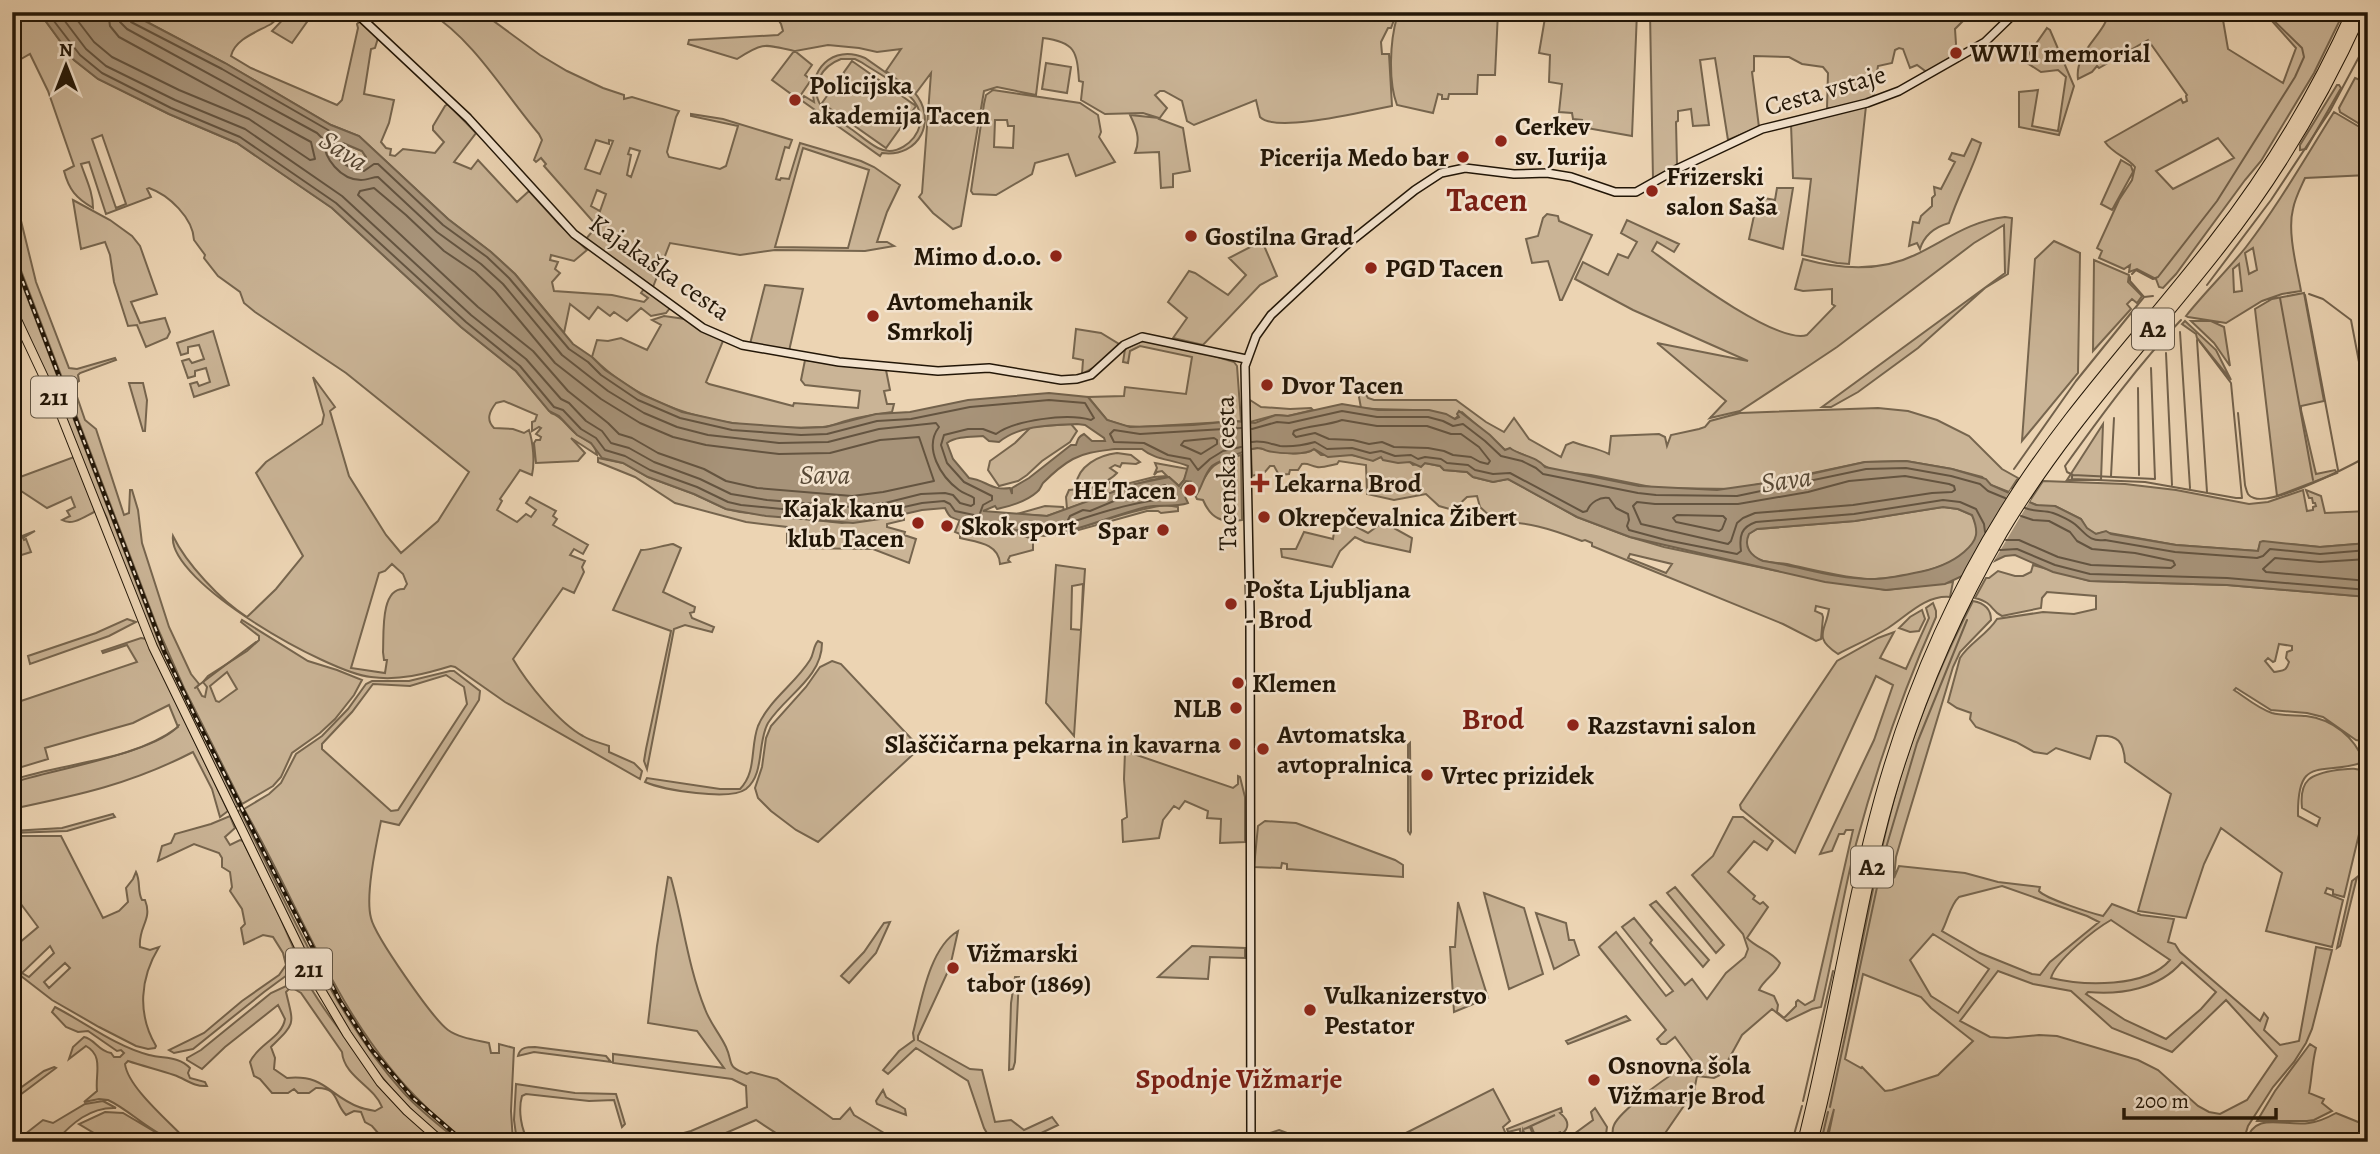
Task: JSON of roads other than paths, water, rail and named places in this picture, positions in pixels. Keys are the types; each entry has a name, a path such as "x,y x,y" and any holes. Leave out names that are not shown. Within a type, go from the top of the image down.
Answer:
{"highway":[{"path":"2332,54 2343,12"},
{"name":"A2","path":"1802,1142 1881,796 1923,674 1960,602 2001,536 2033,476 2086,396 2230,219 2284,140 2332,54 2351,12"},
{"name":"A2","path":"2033,476 2204,268 2254,202 2310,113 2351,35 2362,23 2364,12"},
{"name":"A2","path":"1812,1142 1889,798 1960,602"}],"main road":[{"name":"Kajakaška cesta","path":"355,12 468,118 574,234 695,323 717,335 761,350 862,365 938,371 994,368 1061,380 1091,375 1124,345 1140,337 1246,359"},
{"name":"Cesta vstaje","path":"1636,192 1677,169 1762,129 1850,108 1899,91 1985,42 2017,12"},
{"name":"Tacenska cesta","path":"1251,1142 1250,611 1246,359 1256,336 1271,316 1345,246 1415,190 1441,173 1465,168 1514,174 1546,173 1571,177 1615,192 1636,192"},
{"name":"211","path":"12,309 57,405 148,634 315,979 347,1034 386,1089 442,1142"}],"water":[{"path":"39,12 128,12 225,63 331,125 359,136 448,219 515,274 573,344 641,394 682,412 732,423 826,427 876,414 910,412 968,400 1049,393 1088,397 1107,420 1130,427 1233,421 1255,423 1276,415 1288,416 1342,404 1378,410 1429,410 1455,419 1459,417 1459,411 1505,450 1510,448 1545,467 1639,486 1717,490 1779,481 1865,462 1906,461 1952,469 1986,479 1991,485 2036,505 2055,506 2081,519 2087,528 2096,534 2106,531 2176,545 2258,551 2260,542 2263,541 2320,547 2368,543 2368,597 2227,585 2090,581 2053,572 2015,555 2005,556 1945,584 1886,590 1825,582 1630,537 1577,517 1508,479 1493,482 1473,477 1467,472 1444,470 1440,466 1425,463 1421,467 1410,462 1398,463 1383,460 1381,457 1373,461 1352,455 1328,457 1314,449 1305,453 1291,453 1255,448 1212,466 1197,494 1193,482 1186,481 1181,488 1188,503 1146,507 1055,533 972,523 951,517 945,508 853,523 766,516 726,509 648,477 623,463 602,458 591,443 577,435 559,416 549,411 516,371 461,327 332,208 237,143 98,79 74,60","holes":["343,143 362,151 366,157 365,163 359,164 346,156 340,146","1085,425 1105,441 1092,441 1082,435 1076,445 1071,445 1012,488 1012,494 1010,488 993,487 969,478 953,459 947,443 960,438 983,436 989,441 999,442 1016,432 1046,426","1142,449 1188,466 1179,486 1169,477 1135,484 1047,516 983,511 1023,501 1038,491 1046,480 1069,461 1094,452","1943,507 1972,515 1976,535 1964,552 1940,566 1876,579 1844,577 1763,561 1752,554 1747,543 1749,534 1757,529 1855,521"]}],"waterway":[{"path":"2132,274 2136,270 2153,279 2158,277 2217,201 2295,77 2304,57 2302,48 2265,12"},
{"path":"2207,285 2271,200 2330,111 2368,40"},
{"path":"2130,277 2130,281 2144,297 2153,296"},
{"path":"2309,294 2323,299 2351,320 2368,409"},
{"path":"2305,295 2338,470"},
{"path":"2014,469 2076,381 2144,297"},
{"path":"2280,298 2313,480"},
{"path":"2151,368 2155,479 2073,475 2067,472 2065,466 2106,410 2181,320"},
{"path":"2180,332 2190,488"},
{"path":"2197,340 2207,492"},
{"path":"2072,476 2072,479 2145,482 2242,498 2231,383 2200,342"},
{"path":"2166,353 2172,485"},
{"path":"2138,388 2139,475"},
{"path":"2238,413 2245,485 2249,495 2254,498 2264,499 2294,491 2368,456"},
{"path":"2111,476 2114,418"},
{"name":"Sava","path":"1173,494 1179,495 1194,487 1197,480"},
{"path":"1883,858 1917,743 1967,620"},
{"path":"195,688 256,642"},
{"path":"12,783 127,752 167,735 179,725"},
{"path":"1830,1107 1882,864"},
{"path":"1803,1101 1833,971"},
{"path":"1792,1142 1802,1106"},
{"path":"1821,1142 1828,1112"}],"railway":[{"path":"12,253 165,653 280,884 340,1001 371,1049 412,1097 464,1142"}],"place":[{"name":"WWII memorial","path":"1956,53"},
{"name":"Policijska akademija Tacen","path":"795,100"},
{"name":"Cerkev sv. Jurija","path":"1501,141"},
{"name":"Picerija Medo bar","path":"1463,157"},
{"name":"Frizerski salon Saša","path":"1652,191"},
{"name":"Gostilna Grad","path":"1191,236"},
{"name":"Mimo d.o.o.","path":"1056,256"},
{"name":"PGD Tacen","path":"1371,268"},
{"name":"Avtomehanik Smrkolj","path":"873,316"},
{"name":"Dvor Tacen","path":"1267,385"},
{"name":"Lekarna Brod","path":"1260,483"},
{"name":"HE Tacen","path":"1190,490"},
{"name":"Okrepčevalnica Žibert","path":"1264,517"},
{"name":"Kajak kanu klub Tacen","path":"918,523"},
{"name":"Skok sport","path":"947,526"},
{"name":"Spar","path":"1163,530"},
{"name":"Pošta Ljubljana - Brod","path":"1231,604"},
{"name":"Klemen","path":"1238,683"},
{"name":"NLB","path":"1236,708"},
{"name":"Razstavni salon","path":"1573,725"},
{"name":"Slaščičarna pekarna in kavarna","path":"1235,744"},
{"name":"Avtomatska avtopralnica","path":"1263,749"},
{"name":"Vrtec prizidek","path":"1427,775"},
{"name":"Vižmarski tabor (1869)","path":"953,968"},
{"name":"Vulkanizerstvo Pestator","path":"1310,1010"},
{"name":"Osnovna šola Vižmarje Brod","path":"1594,1080"}],"district":[{"name":"Tacen","path":"1487,199"},
{"name":"Brod","path":"1493,719"},
{"name":"Spodnje Vižmarje","path":"1239,1078"}]}
